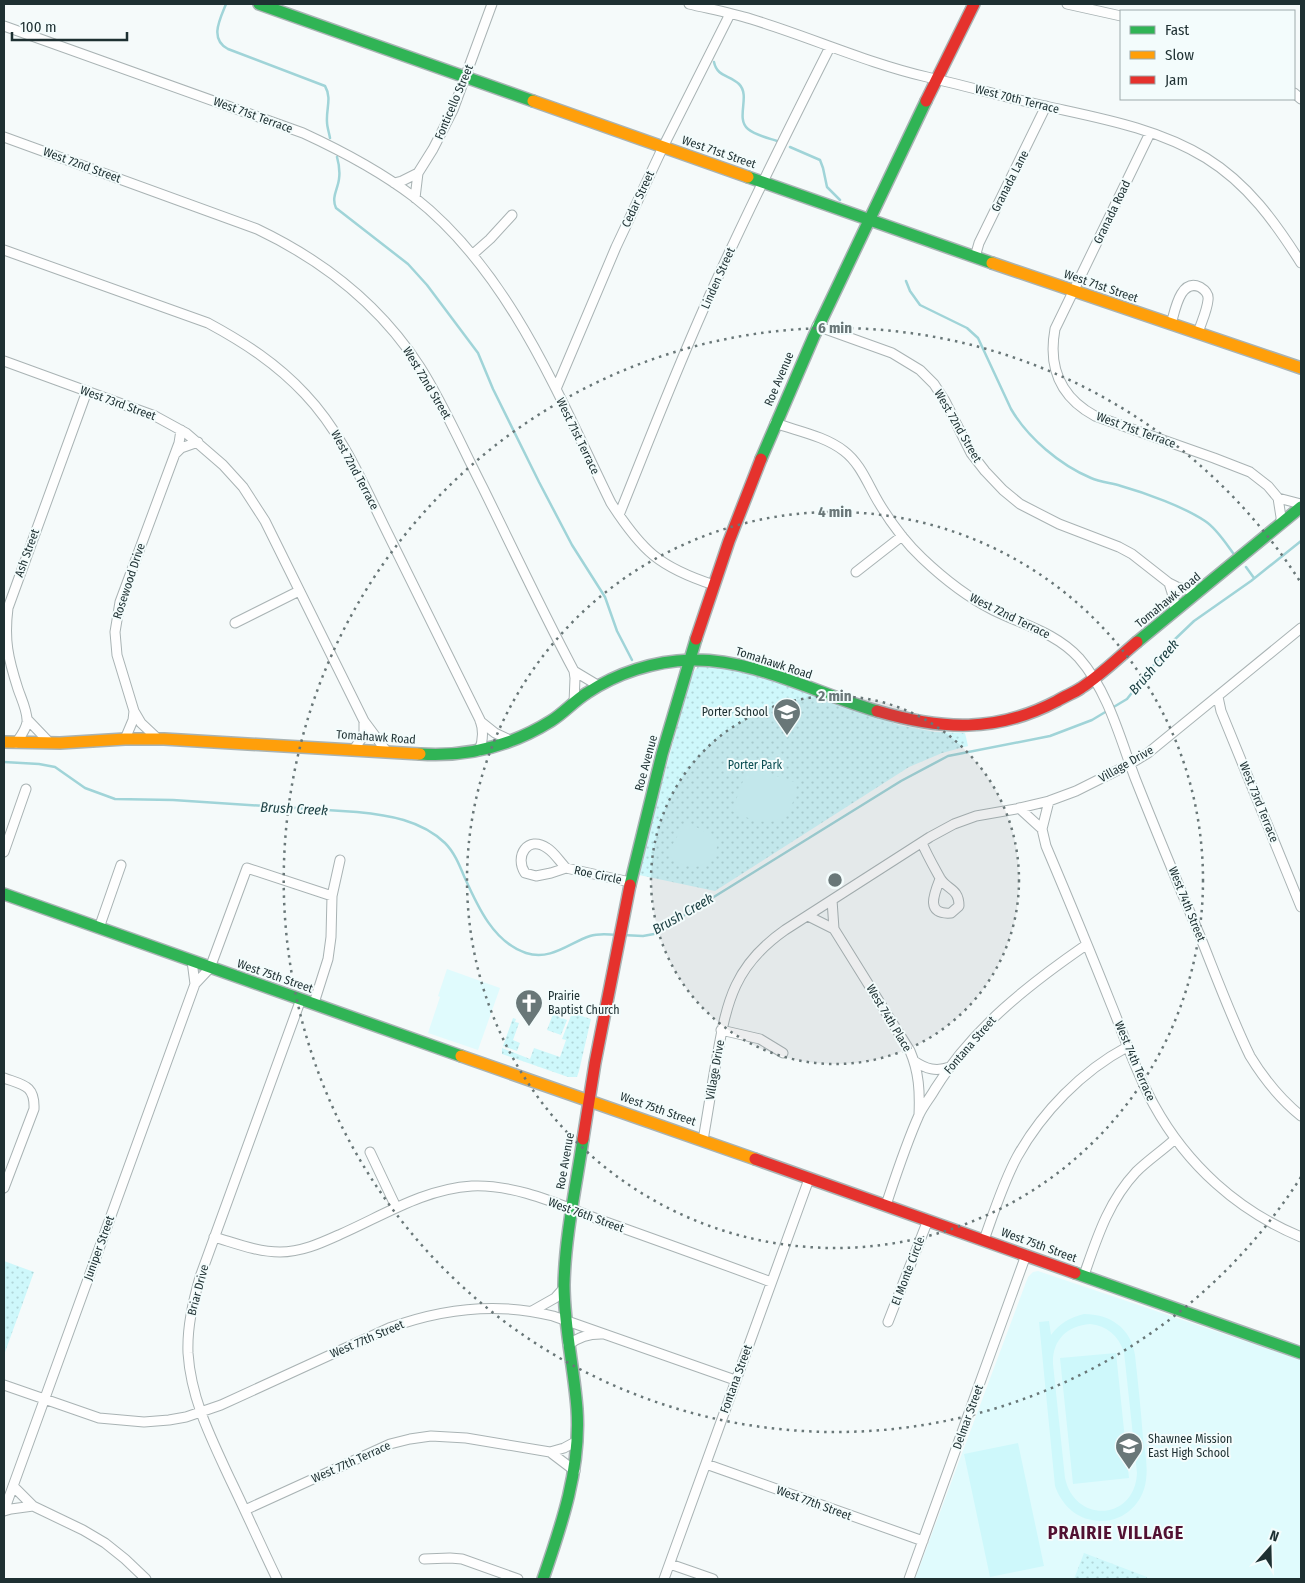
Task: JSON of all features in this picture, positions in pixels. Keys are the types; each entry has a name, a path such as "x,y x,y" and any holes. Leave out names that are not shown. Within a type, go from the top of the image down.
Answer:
{"main road":[{"name":"West 71st Street","path":"258,4 868,219 1301,368"},
{"name":"Roe Avenue","path":"543,1579 567,1510 575,1471 577,1409 565,1320 566,1244 589,1099 622,921 657,773 689,660 714,585 775,424 817,326 974,4"},
{"name":"Tomahawk Road","path":"4,742 50,743 158,739 435,755 479,752 512,741 548,723 574,702 599,686 645,667 689,660 715,661 740,665 898,719 939,726 966,727 994,724 1024,716 1060,701 1093,678 1200,592 1301,506"},
{"name":"West 75th Street","path":"4,894 210,968 589,1099 1301,1353"}],"street":[{"name":"Fonticello Street","path":"415,198 418,173 443,132 466,77 492,4"},
{"name":"West 70th Terrace","path":"689,4 767,24 874,62 1150,132 1170,140 1192,150 1231,176 1261,205 1301,263"},
{"path":"1067,4 1120,16"},
{"name":"Cedar Street","path":"556,389 616,247 725,20 730,14"},
{"name":"West 71st Terrace","path":"4,26 303,133 352,156 394,182 415,198 472,254 504,296 530,339 622,522 640,544 660,561 683,574 714,585"},
{"name":"Linden Street","path":"619,515 668,391 704,309 830,47"},
{"name":"Granada Lane","path":"975,256 979,243 1046,106"},
{"name":"Granada Road","path":"1073,290 1150,132"},
{"name":"West 72nd Street","path":"4,137 257,229 277,238 339,278 366,302 408,350 442,405 574,671 574,702"},
{"path":"394,182 402,181 418,173"},
{"path":"472,254 490,239 512,215"},
{"name":"West 72nd Terrace","path":"4,250 208,323 240,340 261,355 282,371 306,395 335,432 360,477 480,720 482,738 479,752"},
{"path":"1171,324 1184,290 1189,286 1200,287 1206,292 1208,299 1198,333"},
{"name":"West 71st Terrace","path":"1073,290 1055,329 1053,343 1053,358 1057,373 1060,382 1070,396 1081,407 1095,416 1240,467 1263,482 1278,498"},
{"name":"West 72nd Street","path":"817,326 892,353 920,370 934,384 946,401 971,453 1003,490 1020,504 1059,524 1107,542 1132,554 1169,583 1184,589 1200,592"},
{"name":"West 73rd Street","path":"4,361 142,410 181,430 224,465 251,499 264,521 364,721 387,752"},
{"name":"Ash Street","path":"50,743 27,719 9,659 5,628 8,608 87,391"},
{"name":"West 72nd Terrace","path":"775,424 826,441 843,450 862,472 888,518 921,557 966,594 991,609 1060,640 1078,657 1093,678"},
{"name":"Rosewood Drive","path":"158,739 141,723 134,711 117,655 115,640 116,622 120,602 175,454 181,430"},
{"path":"175,454 181,448 198,442"},
{"path":"1278,498 1301,506"},
{"path":"1278,498 1282,517 1281,524"},
{"path":"856,572 902,536"},
{"path":"1169,583 1174,599 1175,611"},
{"path":"235,623 299,591"},
{"name":"Village Drive","path":"702,1140 721,1030 728,1003 734,987 750,961 776,936 940,831 961,821 984,814 1048,801 1076,791 1130,764 1148,753 1300,632"},
{"path":"574,671 599,686"},
{"name":"West 74th Street","path":"1093,678 1115,723 1130,764 1250,1056 1274,1092 1301,1116"},
{"name":"West 73rd Terrace","path":"1218,697 1221,711 1301,907"},
{"path":"125,739 133,720 134,711"},
{"path":"16,743 25,729 27,719"},
{"name":"West 72nd Terrace","path":"480,720 495,733 512,741"},
{"path":"354,749 364,735 364,721"},
{"path":"4,852 26,789"},
{"name":"West 74th Terrace","path":"1048,801 1042,829 1046,846 1127,1047 1153,1104 1174,1139 1196,1164 1230,1196 1266,1220 1301,1237"},
{"path":"1019,808 1042,829"},
{"path":"922,843 940,879"},
{"name":"Roe Circle","path":"566,868 548,848 540,845 531,844 520,857 520,866 525,873 536,876 551,874 566,868 630,882"},
{"path":"314,1004 328,959 331,936 332,896 340,860"},
{"path":"99,928 121,865"},
{"name":"Juniper Street","path":"4,1511 195,984 210,968 247,868 332,896"},
{"name":"West 74th Place","path":"832,900 834,929 910,1051 919,1087 919,1115"},
{"path":"808,916 834,929"},
{"name":"Fontana Street","path":"886,1205 903,1154 919,1115 950,1067 973,1038 1008,1004 1086,945"},
{"name":"Juniper Street","path":"192,961 195,984"},
{"name":"Briar Drive","path":"277,1579 201,1412 191,1375 189,1331 194,1300 214,1237 301,999"},
{"name":"Village Drive","path":"721,1030 760,1039 783,1054"},
{"path":"984,1240 1004,1185 1017,1158 1032,1134 1064,1095 1088,1074 1127,1047"},
{"path":"914,1061 923,1067 933,1070 942,1070 950,1067"},
{"path":"4,1078 31,1090 34,1098 34,1109 4,1188"},
{"path":"1084,1275 1101,1226 1120,1191 1147,1161 1174,1139"},
{"path":"370,1152 396,1208"},
{"name":"Fontana Street","path":"664,1579 809,1179"},
{"name":"West 76th Street","path":"214,1237 259,1249 279,1252 295,1251 318,1244 418,1198 445,1190 473,1186 494,1187 522,1192 572,1209 771,1282"},
{"name":"El Monte Circle","path":"888,1322 928,1220"},
{"name":"Delmar Street","path":"909,1579 1026,1255"},
{"path":"532,1311 555,1298 564,1288"},
{"name":"West 77th Street","path":"4,1385 84,1414 120,1421 170,1420 221,1405 389,1328 442,1313 468,1309 532,1311 565,1320 735,1380"},
{"path":"568,1345 578,1338 590,1334 606,1334"},
{"name":"West 77th Terrace","path":"245,1510 372,1451 410,1439 431,1436 466,1438 550,1452 575,1471"},
{"path":"550,1452 564,1448 577,1441"},
{"name":"West 77th Street","path":"706,1464 923,1541"},
{"path":"13,1486 33,1506 76,1526 105,1543 146,1579"},
{"path":"4,1511 33,1506"},
{"path":"424,1559 462,1559 518,1579"},
{"path":"670,1564 713,1579"}],"shaded area":[{"path":"447,969 500,988 478,1050 428,1033"},
{"name":"Shawnee Mission East High School","path":"1038,1271 1301,1360 1301,1579 915,1579 1028,1277 1033,1272"}],"green space":[{"name":"Porter Park","path":"698,666 728,668 746,672 899,725 935,732 965,733 968,746 942,753 909,767 715,891 639,875 691,676"},
{"path":"751,768 797,783 790,809 783,817 776,821 756,820 732,811 747,770"},
{"path":"685,823 689,823 719,840 711,858 699,866 683,865 667,854"},
{"path":"572,1013 591,1019 577,1077 568,1077 502,1054 502,1048 530,1059 534,1048 560,1057 566,1040 562,1039"},
{"path":"553,1014 567,1020 561,1035 547,1030"},
{"path":"513,1018 516,1019 515,1022 519,1023 513,1040 520,1043 517,1051 503,1046"},
{"path":"4,1261 34,1272 4,1355"},
{"path":"1084,1314 1102,1317 1118,1324 1133,1345 1147,1469 1144,1489 1135,1506 1120,1517 1102,1521 1079,1516 1061,1498 1055,1486 1039,1322 1049,1321 1051,1335 1061,1324","holes":["1082,1325 1096,1325 1111,1332 1119,1341 1124,1352 1137,1473 1134,1489 1126,1500 1116,1508 1104,1511 1092,1509 1080,1503 1071,1493 1065,1478 1053,1364 1055,1348 1062,1336"]},
{"path":"1116,1353 1129,1478 1073,1484 1060,1358"},
{"path":"1018,1443 1044,1566 990,1577 964,1454"},
{"path":"1084,1553 1147,1577 1146,1579 1074,1579"}],"waterway":[{"path":"226,4 217,34 222,45 325,86 328,95 327,122 330,138"},
{"path":"714,62 721,73 739,84 742,89 744,95 744,124 758,135 777,141"},
{"path":"790,147 820,160 827,187 840,200"},
{"path":"337,157 339,174 334,197 336,208 408,264 427,285 478,353 493,389 539,482 572,545 605,597 617,631 632,660"},
{"path":"906,281 910,291 920,305 967,328 978,338 1011,409 1026,430 1046,449 1068,466 1091,478 1153,496 1205,521 1213,527 1233,553"},
{"name":"Brush Creek","path":"1112,708 1127,699 1172,642 1194,621 1251,581 1301,541"},
{"path":"1246,567 1254,578"},
{"name":"Brush Creek","path":"622,935 643,936 654,934 901,781 948,756 1050,736 1092,720 1107,711"},
{"name":"Brush Creek","path":"4,762 55,767 85,788 115,799 173,800 357,812 404,820 436,835 445,843 456,858 475,899 488,921 495,931 514,948 526,953 544,955 593,935 617,935"}],"traffic: fast":[{"path":"259,4 533,101"},
{"path":"761,459 814,336 926,101"},
{"path":"748,177 992,263"},
{"path":"1137,642 1301,507"},
{"path":"630,885 662,754 696,639"},
{"path":"420,754 454,754 504,743 536,730 551,721 582,696 623,674 636,669 677,661 714,661 738,665 785,678 877,711"},
{"path":"4,894 461,1056"},
{"path":"543,1579 569,1496 576,1453 577,1409 564,1285 569,1230 583,1139"},
{"path":"1075,1273 1301,1353"}],"traffic: slow":[{"path":"533,101 748,177"},
{"path":"992,263 1301,368"},
{"path":"4,742 60,743 164,739 420,754"},
{"path":"461,1056 755,1159"}],"traffic: jam":[{"path":"926,101 974,4"},
{"path":"696,639 729,541 761,459"},
{"path":"877,711 946,725 968,725 1012,719 1057,701 1078,690 1103,672 1137,642"},
{"path":"583,1139 595,1063 630,885"},
{"path":"755,1159 1075,1273"}],"place":[{"name":"Porter School","path":"787,736"},
{"name":"Prairie Baptist Church","path":"529,1027"},
{"name":"Shawnee Mission East High School","path":"1129,1470"}],"district":[{"name":"PRAIRIE VILLAGE","path":"1116,1533"}]}
